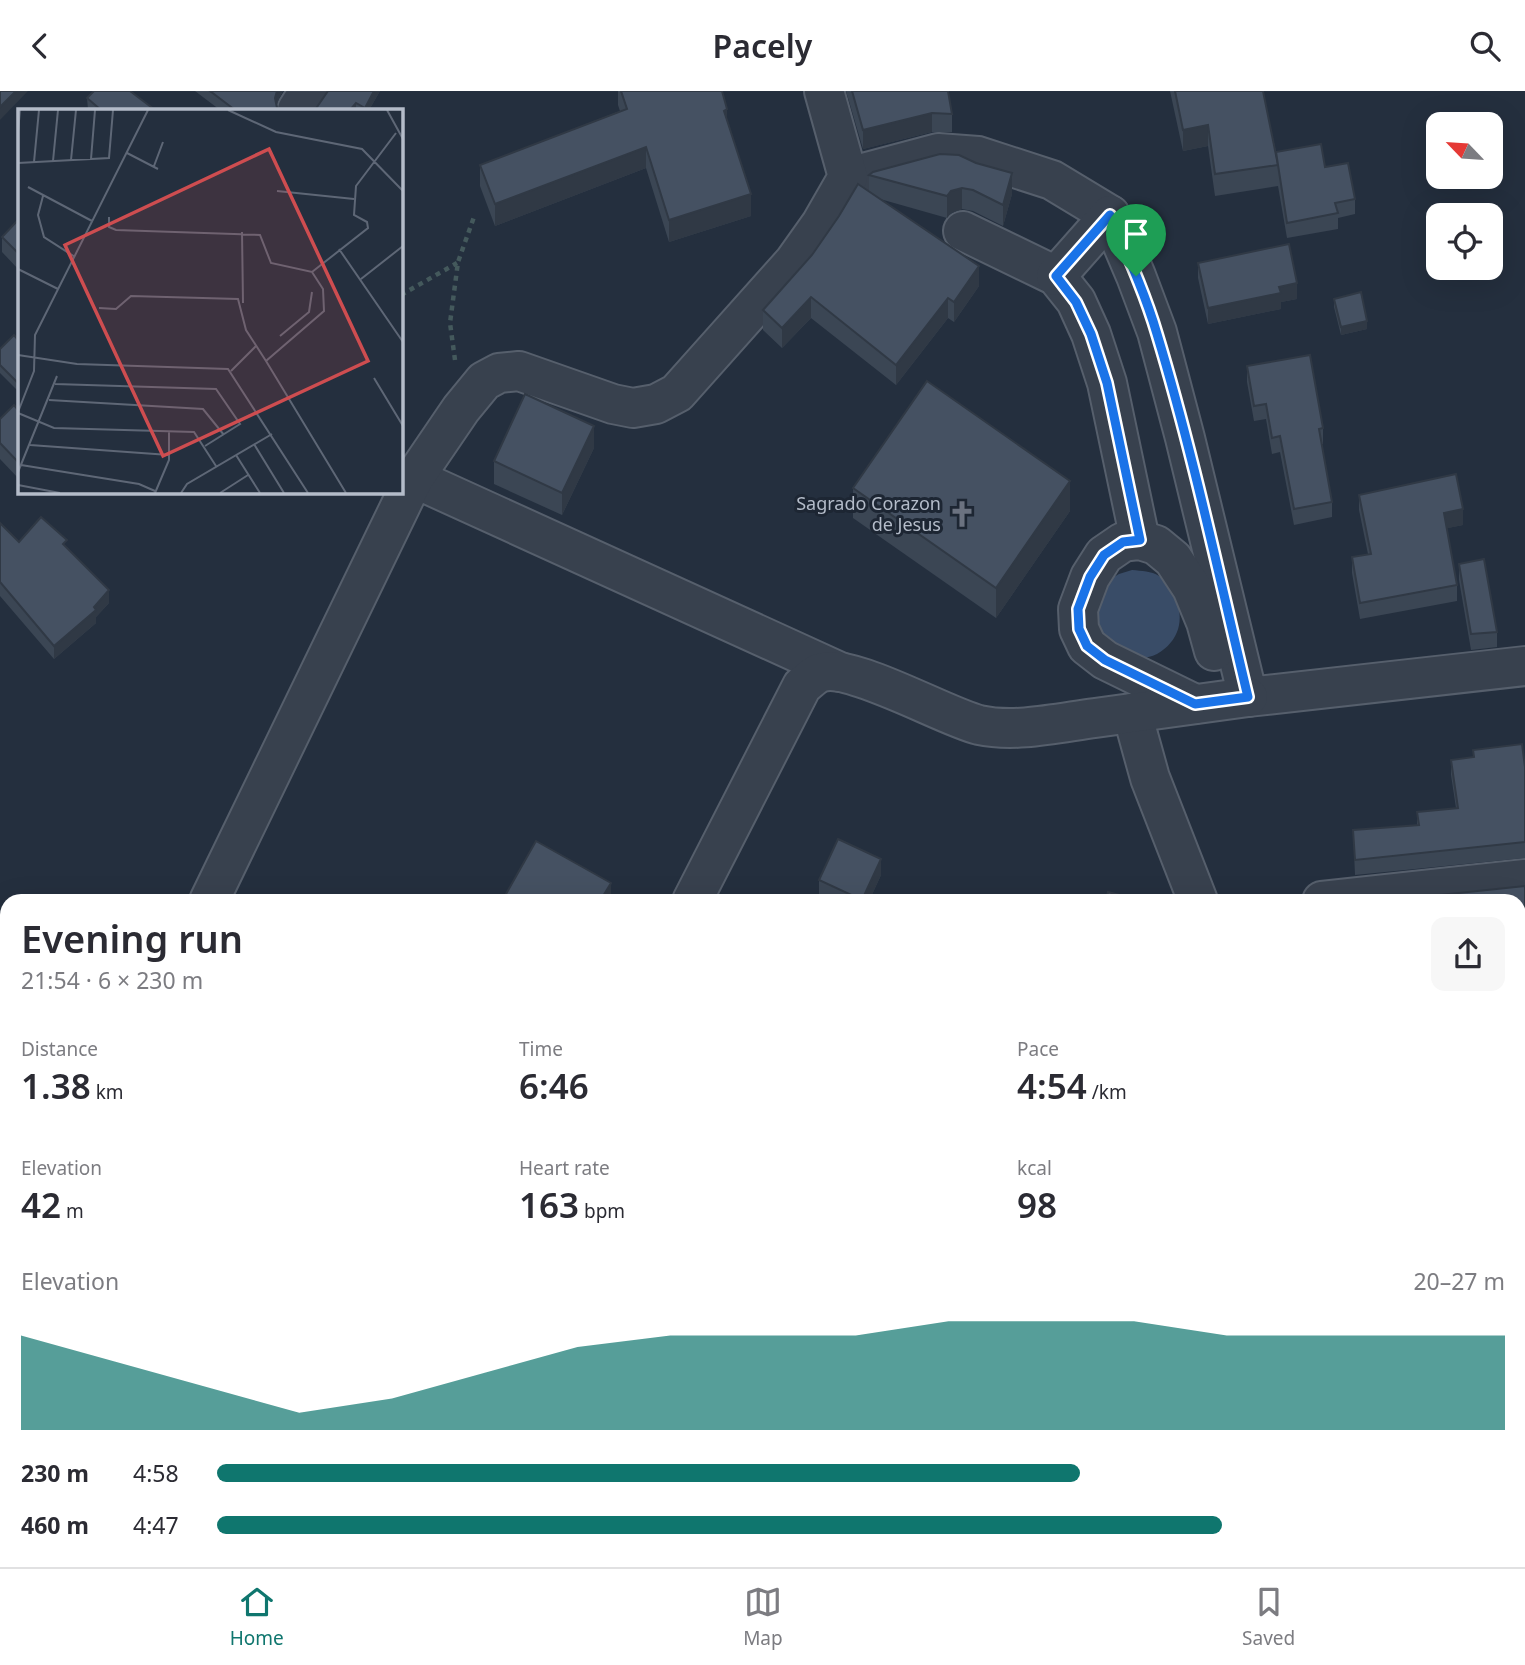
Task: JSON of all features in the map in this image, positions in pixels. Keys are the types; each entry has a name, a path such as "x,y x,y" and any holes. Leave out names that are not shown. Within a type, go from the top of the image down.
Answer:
{"street":[{"path":"298,109 309,91"},
{"path":"824,91 848,177"},
{"path":"212,894 414,478 461,409 484,381 499,373 519,371 613,404 633,408 656,404 677,393 794,262 821,224 848,177 938,153 978,156 1052,180 1110,215 1157,332 1185,438 1224,700"},
{"path":"1056,276 1110,215"},
{"path":"963,231 1056,276 1076,302 1091,334 1107,383 1140,540"},
{"path":"414,478 839,672 858,676 979,725 1046,725 1224,700 1525,666"},
{"path":"1140,540 1156,545 1173,559 1192,588 1206,622 1224,700 1105,660 1087,646 1079,629 1078,609 1090,577 1104,555 1123,542 1140,540"},
{"path":"696,894 802,686 820,673 839,672"},
{"path":"1132,713 1150,778 1195,894"},
{"path":"1387,894 1525,879"}],"path":[{"path":"461,409 450,323 458,263 474,217"},
{"path":"402,294 458,263"}],"water":[{"path":"1132,570 1153,573 1165,580 1175,597 1180,622 1175,636 1164,649 1143,658 1109,650 1094,623 1107,581"}],"building":[{"path":"0,91 16,91 0,107"},
{"path":"94,91 130,91 154,109 100,109 87,98"},
{"path":"210,91 277,91 275,98 278,109 234,109"},
{"path":"328,91 374,91 365,108 356,103 351,109 316,109"},
{"path":"621,91 722,91 727,109 724,111 751,194 669,220 646,147 495,204 480,165 627,109"},
{"path":"852,91 948,91 952,114 932,113 863,130"},
{"path":"1175,91 1263,91 1278,165 1215,174 1208,125 1183,130"},
{"path":"1321,144 1325,167 1348,163 1355,199 1335,203 1338,213 1287,223 1276,152"},
{"path":"940,154 959,155 976,163 1012,173 1003,205 973,190 962,188 951,191 947,196 869,175"},
{"path":"858,184 979,266 954,302 948,298 896,365 811,297 782,328 763,310 812,255"},
{"path":"18,220 18,253 2,237"},
{"path":"1289,244 1297,283 1279,287 1281,293 1208,308 1198,263"},
{"path":"1361,292 1367,321 1341,327 1334,299"},
{"path":"14,335 18,340 18,383 0,365 0,349"},
{"path":"1310,355 1332,502 1294,509 1280,436 1272,438 1266,404 1254,406 1247,366"},
{"name":"Sagrado Corazon de Jesus","path":"927,381 1070,481 996,588 853,488"},
{"path":"525,394 594,426 562,493 494,461"},
{"path":"14,405 18,410 18,462 0,443 0,419"},
{"path":"1456,474 1463,509 1444,513 1457,585 1360,603 1352,557 1371,554 1359,495"},
{"path":"41,517 67,540 63,544 109,590 94,607 96,610 54,646 0,582 0,523 19,542"},
{"path":"1484,559 1497,632 1471,634 1459,564"},
{"path":"1522,744 1525,767 1525,842 1355,860 1353,830 1419,825 1417,812 1458,808 1451,760 1474,757 1473,750"},
{"path":"838,839 881,859 865,894 849,894 819,880"},
{"path":"536,841 611,883 604,894 506,894"},
{"path":"1525,886 1525,894 1449,894"}],"place":[{"name":"Sagrado Corazon de Jesus","path":"962,514"}],"route":[{"path":"1110,215 1136,276 1157,332 1248,697 1195,704 1105,660 1087,646 1079,629 1078,609 1090,577 1104,555 1123,542 1140,540 1107,383 1091,334 1076,302 1056,276 1110,215"}]}
